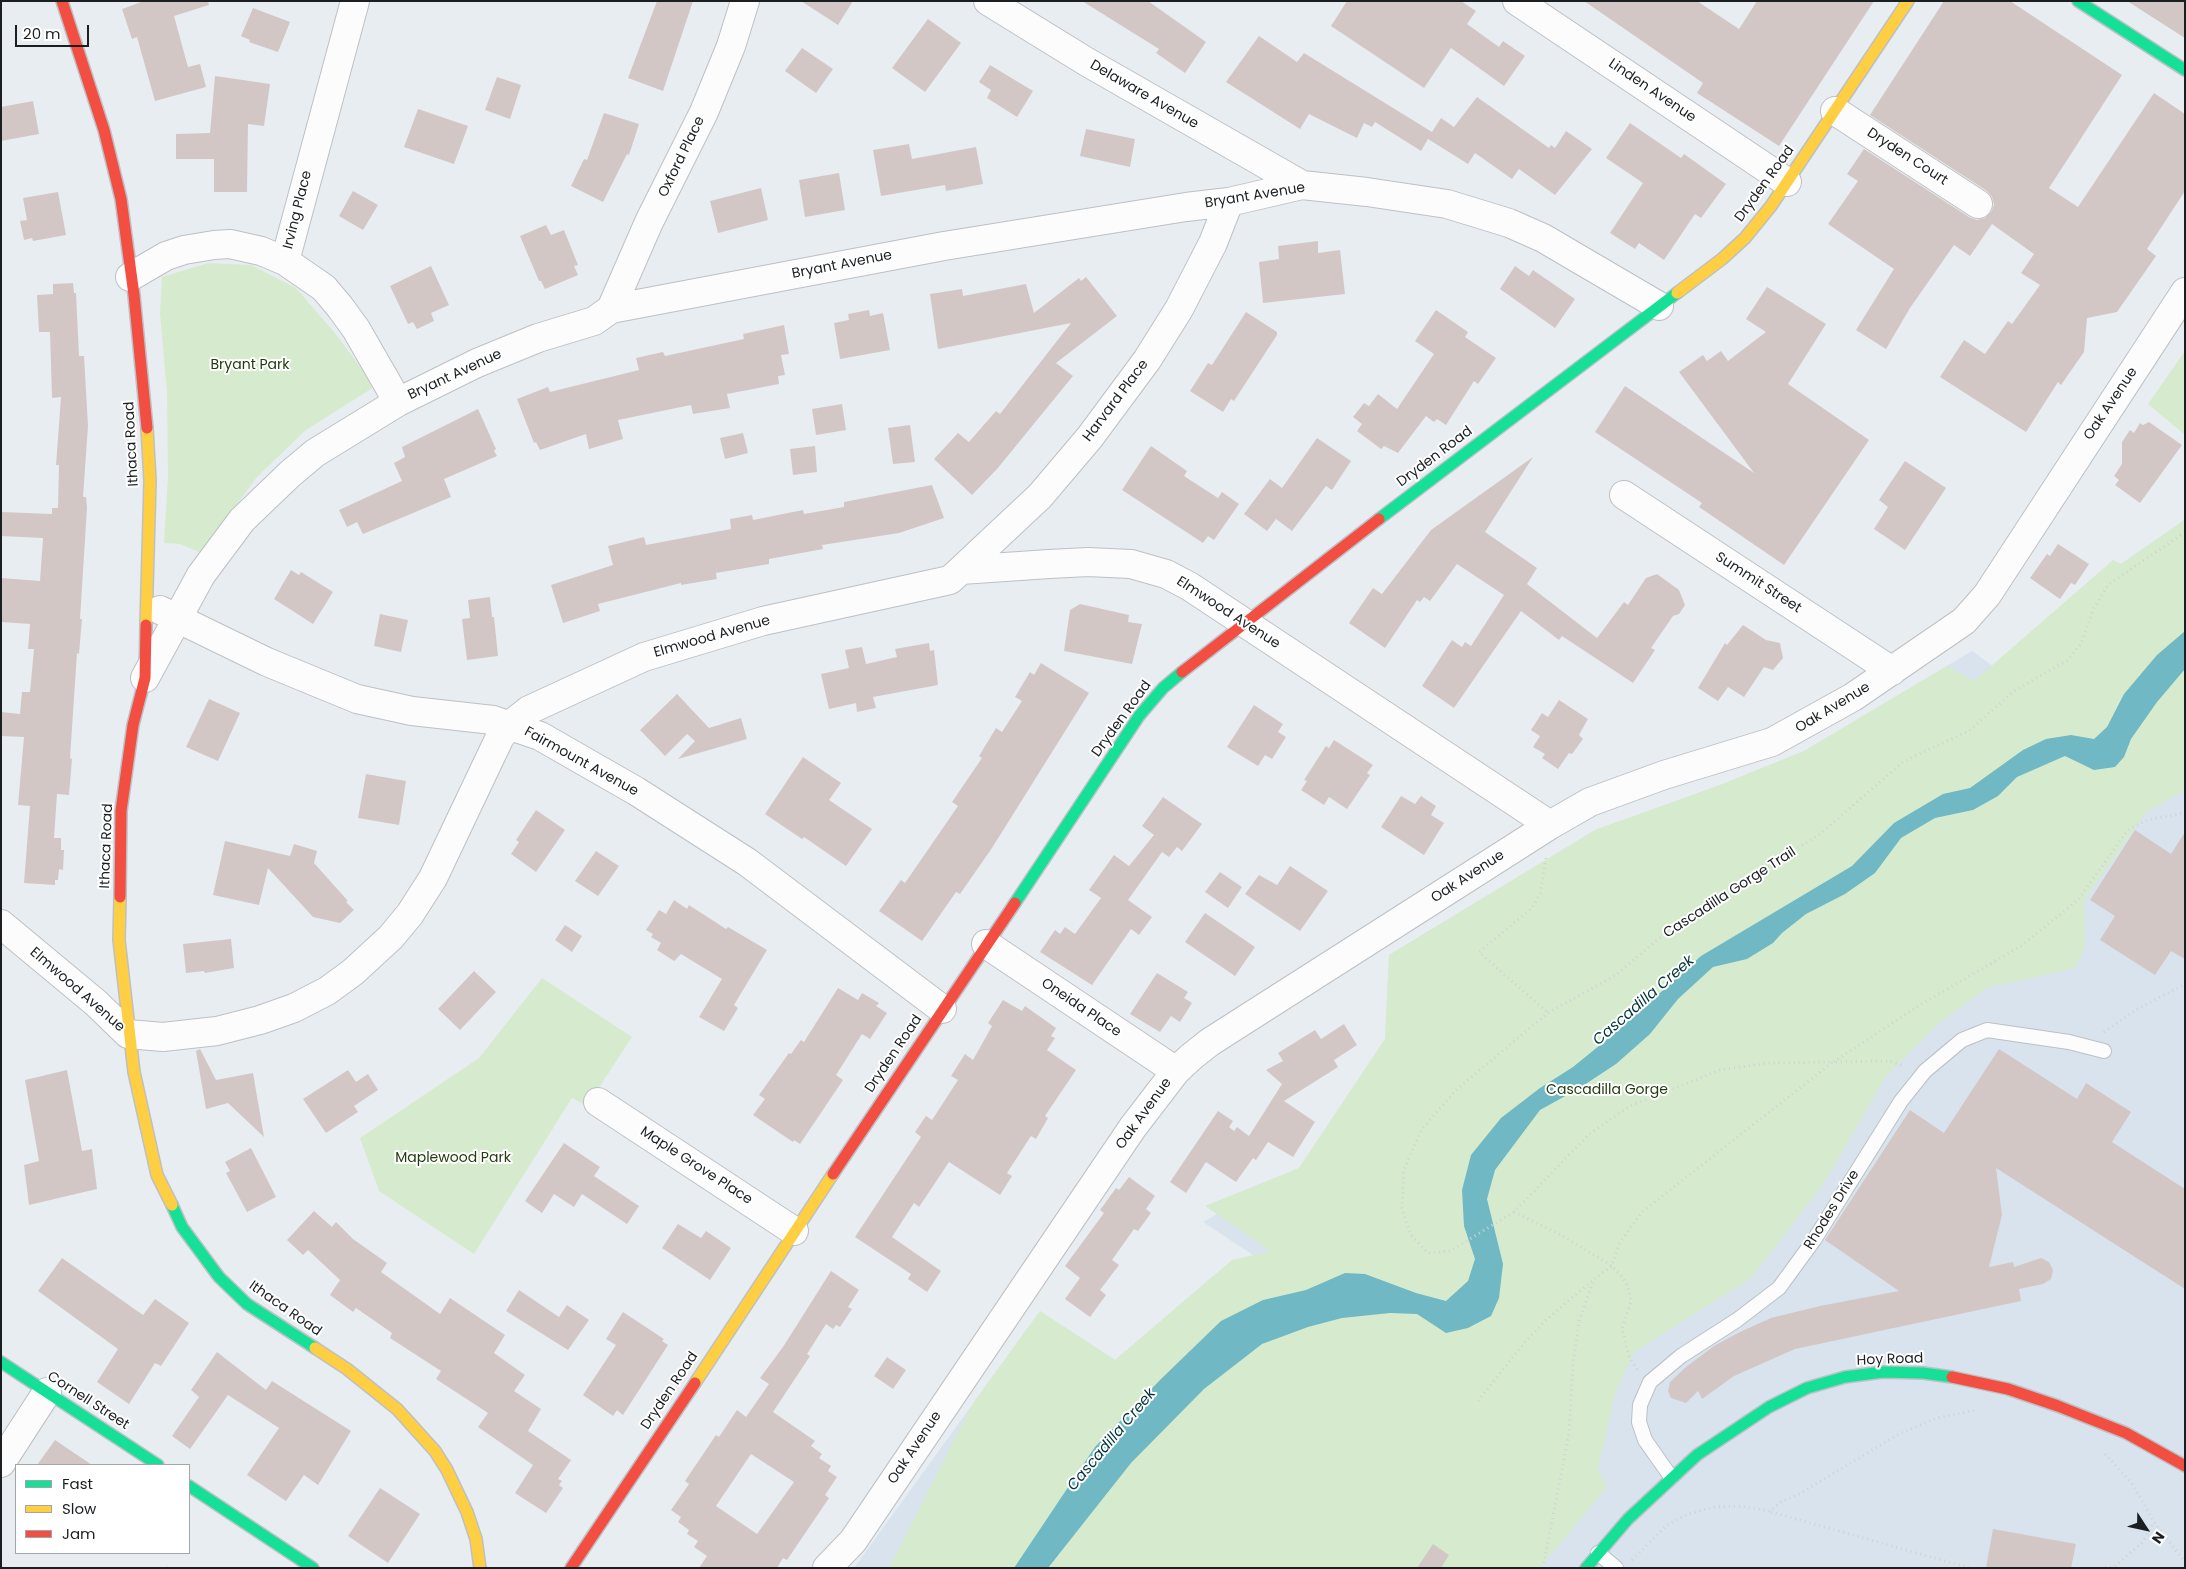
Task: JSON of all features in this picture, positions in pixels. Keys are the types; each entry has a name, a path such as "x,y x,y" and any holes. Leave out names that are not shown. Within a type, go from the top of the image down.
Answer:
{"street":[{"name":"Ithaca Road","path":"62,1 84,64 121,199 146,418 150,481 145,678 133,725 121,811 119,940 128,1034 134,1072 157,1175 182,1227 219,1276 248,1304 347,1369 410,1421 447,1470 467,1512 476,1539 480,1568"},
{"name":"Irving Place","path":"130,277 166,256 184,250 214,245 230,244 261,251 285,261 355,1"},
{"name":"Oxford Place","path":"611,309 650,222 704,112 731,46 745,1"},
{"name":"Delaware Avenue","path":"988,1 1087,62 1302,186"},
{"name":"Linden Avenue","path":"1517,1 1787,182"},
{"name":"Dryden Road","path":"571,1568 1139,716 1163,688 1187,667 1722,259 1744,238 1787,182 1908,1"},
{"path":"2078,1 2185,70"},
{"name":"Dryden Court","path":"1835,111 1978,204"},
{"name":"Bryant Avenue","path":"145,678 176,618 202,575 242,520 315,453 398,402 477,363 538,338 594,321 611,309 944,246 1186,207 1229,202 1302,186 1367,192 1447,204 1510,223 1544,238 1659,306"},
{"name":"Harvard Place","path":"961,570 1040,496 1090,437 1147,360 1179,309 1213,243 1229,202"},
{"path":"285,261 324,288 340,307 356,329 398,402"},
{"name":"Oak Avenue","path":"827,1568 853,1541 1133,1127 1176,1071 1210,1042 1550,825 1590,802 1664,775 1772,742 1812,722 1892,672 1964,621 1987,594 2185,292"},
{"name":"Summit Street","path":"1624,495 1892,672"},
{"name":"Elmwood Avenue","path":"3,928 96,1003 128,1034 162,1036 208,1032 260,1020 311,999 353,972 391,937 410,914 433,878 490,756 510,725 541,703 644,657 763,621 950,580 961,570 1088,562 1131,564 1152,569 1181,582 1245,623 1550,825"},
{"name":"Fairmount Avenue","path":"146,602 267,662 357,699 412,711 477,718 510,725 540,736 636,791 747,862 942,1009"},
{"name":"Oneida Place","path":"986,944 1176,1071"},
{"name":"Maple Grove Place","path":"598,1102 794,1231"},
{"name":"Cornell Street","path":"1,1362 156,1464"},
{"name":"Hoy Road","path":"1586,1568 1628,1519 1671,1478 1732,1430 1776,1403 1807,1388 1845,1377 1883,1372 1923,1373 1964,1379 2008,1389 2058,1406 2126,1433 2185,1466"},
{"path":"1,1463 47,1392"},
{"path":"190,1487 314,1568"}],"lane":[{"name":"Rhodes Drive","path":"1671,1478 1641,1432 1640,1404 1647,1388 1656,1376 1681,1356 1737,1320 1779,1288 1814,1240 1901,1101 1925,1071 1954,1046 1981,1031 2002,1031 2069,1042 2104,1051"},
{"path":"1598,1553 1616,1568"}],"path":[{"name":"Cascadilla Gorge Trail","path":"1925,1071 1888,1061 1768,1063 1720,1070 1630,1106 1588,1135 1514,1212 1450,1251 1428,1253 1410,1234 1402,1208 1404,1169 1422,1128 1457,1089 1548,1013 1616,975 1675,925 1820,834 1904,761 1969,731 2014,691 2068,660 2082,644 2093,610 2108,586 2185,532"},
{"path":"1478,1401 1525,1342 1546,1320 1612,1266 1619,1244 1642,1212 1833,1062 1920,1005 2021,946 2078,900 2128,830 2147,820 2185,812"},
{"path":"1548,1013 1479,952 1532,908 1540,893 1550,825"},
{"path":"2069,1042 2097,1037 2139,1008 2185,984"},
{"path":"1514,1212 1562,1236 1612,1266 1623,1278 1632,1300 1622,1329 1629,1356 1647,1388"},
{"path":"1543,1568 1569,1433 1576,1335 1594,1279"},
{"path":"1770,1511 1781,1502 1899,1434 1937,1418 1970,1410 1979,1410"},
{"path":"2100,1450 2113,1460 2131,1482 2154,1522 2185,1562"},
{"path":"1625,1568 1667,1525 1688,1514 1722,1507 1738,1506 1770,1511 1970,1568"},
{"path":"2105,1568 2115,1566 2143,1542 2154,1522"}],"shaded area":[{"name":"Cascadilla Gorge","path":"2185,518 2185,1568 854,1568 1040,1311 1115,1360 1213,1276 1262,1261 1203,1222 1299,1168 1385,1039 1389,955 1595,830 1720,785 1804,751 1972,651 1997,669 2113,560 2121,564"}],"green space":[{"name":"Bryant Park","path":"208,263 251,265 296,288 335,333 371,381 371,389 306,430 257,477 201,553 180,544 164,543 168,476 167,393 160,313 162,277"},
{"path":"2185,351 2185,435 2148,404"},
{"name":"Cascadilla Gorge","path":"2185,518 2185,790 2146,812 2084,901 2085,947 2075,968 1986,988 1937,1025 1886,1076 1824,1183 1751,1278 1634,1352 1615,1394 1598,1469 1607,1487 1540,1568 889,1568 973,1403 1040,1311 1115,1360 1232,1260 1271,1251 1205,1206 1299,1168 1385,1039 1389,955 1595,830 1720,785 1804,751 1947,666 1974,681 2113,560 2121,564"},
{"name":"Maplewood Park","path":"542,978 632,1037 587,1106 572,1098 474,1254 379,1191 360,1138 479,1058"}],"water":[{"name":"Cascadilla Creek","path":"2185,631 2185,669 2157,702 2131,739 2124,757 2115,767 2094,770 2065,756 2017,777 1998,796 1973,810 1935,818 1901,838 1875,873 1845,894 1806,914 1782,933 1773,943 1747,959 1713,967 1678,999 1650,1034 1616,1064 1578,1089 1540,1110 1495,1170 1487,1199 1503,1264 1499,1298 1491,1316 1468,1328 1446,1333 1417,1314 1390,1313 1342,1318 1308,1327 1262,1344 1204,1389 1131,1463 1048,1568 1014,1568 1095,1447 1221,1321 1263,1300 1306,1290 1345,1273 1365,1274 1416,1293 1446,1301 1468,1281 1475,1259 1464,1226 1462,1190 1471,1155 1501,1118 1540,1088 1573,1067 1621,1028 1701,956 1852,866 1894,823 1943,794 1970,788 2023,750 2046,739 2071,735 2094,739 2107,727 2124,694 2157,655"}],"building":[{"path":"144,1 208,1 209,5 174,16 188,67 200,64 206,87 155,101 137,37 132,39 122,9"},
{"path":"657,1 693,1 663,91 628,78"},
{"path":"801,1 853,1 838,25"},
{"path":"1082,1 1148,1 1206,42 1185,73 1156,53 1159,49"},
{"path":"1347,1 1461,1 1476,11 1467,24 1499,47 1503,41 1525,56 1504,86 1451,48 1424,88 1331,26"},
{"path":"1584,1 1697,1 1739,29 1757,1 1874,1 1779,146 1697,93 1703,83"},
{"path":"1944,1 2010,1 2122,75 2049,188 2078,207 2154,93 2185,114 2185,191 2147,249 2156,256 2117,312 2087,318 2084,352 2061,385 2058,382 2026,432 1940,377 1964,340 1985,354 2008,321 2012,324 2040,285 2021,273 2034,254 1992,224 1970,256 1954,245 1910,308 1886,349 1856,330 1894,269 1828,224 1858,181 1847,174 1864,149 1969,217 1977,220 1985,218 1991,212 1994,205 1992,197 1987,191 1870,115"},
{"path":"2127,1 2185,1 2185,38"},
{"path":"253,8 290,22 278,52 249,42 250,40 241,36"},
{"path":"928,19 961,43 925,92 892,68"},
{"path":"1259,36 1297,62 1304,53 1432,132 1441,118 1454,127 1477,97 1549,148 1551,145 1555,148 1566,131 1592,149 1555,195 1519,169 1512,179 1475,153 1468,164 1428,139 1421,151 1375,122 1372,127 1364,123 1357,138 1309,114 1300,129 1226,82"},
{"path":"802,48 833,69 816,93 785,71"},
{"path":"990,65 1033,91 1017,117 987,98 991,90 979,82"},
{"path":"215,76 270,84 264,126 248,124 247,192 214,192 214,159 176,159 176,134 210,133"},
{"path":"497,77 521,85 510,119 485,110"},
{"path":"33,101 39,134 1,141 1,107"},
{"path":"418,109 468,126 454,164 404,147"},
{"path":"604,113 639,124 629,155 627,154 603,202 571,186 584,159 587,160"},
{"path":"1630,123 1681,158 1684,154 1726,184 1701,218 1695,214 1664,260 1639,243 1635,249 1610,233 1643,183 1606,158"},
{"path":"1086,129 1135,139 1130,167 1080,156"},
{"path":"909,144 912,159 976,147 983,184 946,191 945,185 881,196 873,150"},
{"path":"839,173 845,210 805,217 799,180"},
{"path":"761,188 768,220 718,233 710,201"},
{"path":"353,191 378,205 363,230 339,216"},
{"path":"58,192 66,235 33,241 32,238 24,240 20,221 27,220 23,198"},
{"path":"546,225 551,235 564,230 578,265 574,266 578,275 545,289 541,281 539,281 520,236"},
{"path":"1318,241 1318,253 1340,250 1345,294 1263,303 1259,262 1279,259 1278,246"},
{"path":"431,266 449,305 431,313 434,321 417,329 413,322 408,324 390,286"},
{"path":"1515,266 1529,276 1533,270 1575,299 1555,328 1500,289"},
{"path":"1086,277 1117,316 1056,363 1073,376 997,469 972,495 934,459 958,433 969,442 996,411 1000,414 1071,323 938,349 930,294 962,289 963,296 1026,284 1034,313 1079,278 1081,281"},
{"path":"73,283 74,293 76,293 79,356 84,356 88,426 83,497 86,497 87,507 80,619 82,619 79,654 77,653 69,795 57,794 54,838 61,838 61,850 64,850 63,870 59,869 58,880 55,880 55,885 24,883 30,806 18,805 24,737 1,736 1,712 20,714 22,692 30,692 34,649 28,649 30,624 1,622 1,578 40,581 43,538 1,536 1,512 52,514 52,508 58,508 59,465 56,465 61,397 52,398 50,332 39,332 37,295 53,294 53,284"},
{"path":"1767,287 1826,324 1788,384 1869,440 1784,565 1699,507 1702,503 1595,432 1625,386 1754,473 1679,372 1703,355 1707,361 1721,351 1728,361 1766,332 1746,319"},
{"path":"869,310 870,316 883,313 890,350 840,359 834,323 849,320 848,314"},
{"path":"1436,310 1468,332 1465,337 1496,358 1478,384 1474,381 1446,425 1437,419 1434,422 1426,416 1398,453 1384,446 1381,449 1357,431 1362,424 1353,417 1364,403 1369,406 1378,394 1397,409 1434,354 1415,341"},
{"path":"1246,312 1277,332 1277,335 1234,401 1231,399 1223,412 1190,391 1208,363 1212,365"},
{"path":"784,325 789,354 781,355 785,375 778,376 779,384 727,394 730,408 693,414 691,405 618,420 623,439 589,449 586,434 540,450 536,442 534,443 517,399 548,387 550,392 639,370 636,358 663,352 665,356 744,339 743,334"},
{"path":"842,404 846,430 816,435 812,409"},
{"path":"478,409 496,449 494,451 497,456 444,479 451,497 363,534 357,522 347,527 339,510 402,481 394,463 405,457 402,447"},
{"path":"2149,422 2182,445 2140,503 2115,485 2119,480 2114,476 2122,464 2122,442 2130,430 2134,433 2140,423 2143,425"},
{"path":"910,425 915,462 893,464 888,428"},
{"path":"743,433 748,453 725,459 720,438"},
{"path":"1317,438 1351,461 1332,490 1326,486 1292,531 1276,519 1267,531 1244,514 1270,479 1282,488"},
{"path":"815,446 817,472 793,475 790,449"},
{"path":"1151,446 1187,471 1184,476 1218,498 1222,492 1239,504 1214,540 1208,536 1203,543 1122,490"},
{"path":"1533,457 1485,532 1537,568 1527,584 1597,638 1624,602 1628,605 1646,578 1657,574 1679,590 1685,605 1679,614 1673,616 1651,648 1655,650 1633,683 1562,636 1559,640 1521,611 1454,708 1422,686 1452,640 1462,647 1465,642 1471,646 1504,595 1457,564 1430,601 1424,597 1420,602 1417,600 1385,648 1349,623 1373,588 1382,594 1431,530"},
{"path":"1905,461 1946,488 1905,550 1874,529 1888,507 1879,500"},
{"path":"932,485 944,518 899,533 822,545 823,549 769,559 769,564 716,573 717,579 681,585 681,583 598,604 600,611 563,623 551,585 613,565 608,546 644,537 646,545 731,529 730,519 752,515 753,520 803,510 804,514 844,507 844,502"},
{"path":"2058,544 2089,564 2075,585 2071,583 2060,599 2030,578 2047,554 2050,556"},
{"path":"291,570 299,575 301,572 333,592 313,624 274,599"},
{"path":"490,597 498,656 467,660 462,619 470,618 468,600"},
{"path":"1080,604 1129,615 1128,622 1142,624 1132,664 1064,651 1070,610"},
{"path":"380,614 408,620 401,652 374,646"},
{"path":"1743,625 1766,640 1780,643 1783,658 1773,670 1764,667 1744,697 1728,687 1718,701 1698,688 1725,643 1727,645"},
{"path":"929,643 930,651 934,650 938,685 873,697 876,708 857,712 856,703 829,709 821,674 849,668 845,650 862,647 866,664 897,657 895,649"},
{"path":"1041,663 1089,693 992,848 960,894 956,892 922,941 879,911 901,880 905,883 958,806 952,802 982,758 979,756 996,728 1002,732 1022,701 1015,697 1030,672 1034,675"},
{"path":"677,694 709,728 741,718 747,739 678,759 695,741 687,734 665,756 640,730"},
{"path":"209,699 240,713 218,761 186,747"},
{"path":"1559,700 1588,719 1579,735 1583,739 1572,754 1569,753 1558,769 1542,758 1545,754 1533,747 1540,736 1531,730 1542,713 1548,717"},
{"path":"1254,705 1283,724 1278,732 1286,737 1272,759 1265,755 1258,766 1227,747"},
{"path":"1334,740 1373,765 1367,773 1370,775 1347,809 1329,797 1324,805 1301,790 1307,781 1304,780 1326,746 1329,748"},
{"path":"803,757 841,783 829,800 872,829 846,866 804,837 802,839 765,814"},
{"path":"366,774 406,781 399,825 358,818"},
{"path":"1401,796 1415,804 1421,796 1436,806 1431,815 1444,823 1424,855 1381,827"},
{"path":"1163,797 1202,824 1182,851 1177,847 1169,857 1162,852 1128,900 1152,917 1139,935 1131,929 1092,985 1040,952 1055,930 1060,934 1065,927 1075,934 1101,898 1089,890 1114,855 1129,866 1154,835 1142,826"},
{"path":"536,810 565,830 536,872 511,854 519,842 516,840"},
{"path":"2135,830 2171,854 2185,832 2185,959 2171,951 2155,975 2100,940 2115,916 2090,900"},
{"path":"225,841 290,856 294,844 317,851 314,863 354,910 340,923 313,917 268,868 259,905 213,895"},
{"path":"596,851 619,866 598,896 575,881"},
{"path":"1290,866 1328,891 1300,931 1245,894 1259,875 1277,885"},
{"path":"1220,872 1242,887 1228,908 1205,892"},
{"path":"674,900 687,909 689,905 726,929 728,927 767,950 734,1005 738,1008 724,1031 699,1017 722,979 681,954 674,961 657,950 661,943 651,937 653,934 646,930 659,910 666,914"},
{"path":"1205,913 1255,947 1235,976 1185,942"},
{"path":"565,925 582,936 572,952 555,940"},
{"path":"231,939 234,968 205,973 204,971 186,973 183,944"},
{"path":"474,971 496,992 460,1030 438,1009"},
{"path":"1157,973 1188,992 1184,998 1192,1003 1180,1022 1171,1016 1160,1032 1130,1014"},
{"path":"838,988 858,1000 862,993 879,1003 876,1006 887,1013 870,1039 862,1034 836,1075 843,1080 800,1144 794,1140 793,1142 753,1115 765,1099 759,1095 789,1053 791,1054 801,1040 804,1042"},
{"path":"1003,1000 1022,1011 1025,1006 1056,1028 1051,1036 1055,1038 1047,1050 1076,1070 1045,1116 1048,1118 1036,1139 1031,1136 1007,1173 1012,1176 1000,1195 949,1162 919,1207 914,1203 892,1237 941,1271 927,1292 908,1279 911,1274 855,1237 921,1137 915,1132 926,1116 932,1120 958,1080 951,1076 965,1054 973,1060 992,1026 988,1023"},
{"path":"1344,1024 1357,1045 1334,1060 1338,1067 1284,1101 1315,1122 1293,1157 1268,1142 1256,1160 1253,1158 1236,1182 1206,1162 1186,1193 1170,1182 1218,1111 1233,1121 1229,1127 1234,1131 1237,1127 1249,1136 1282,1084 1266,1070 1283,1061 1278,1053 1315,1030 1321,1039"},
{"path":"200,1049 216,1080 253,1073 264,1137 228,1103 206,1109 196,1051"},
{"path":"1999,1049 2077,1099 2086,1083 2131,1112 2112,1142 2185,1189 2185,1289 1996,1168 2002,1215 1989,1267 2013,1262 2014,1267 2041,1258 2049,1262 2053,1270 2051,1279 2043,1284 2019,1289 2021,1301 1795,1349 1734,1376 1702,1399 1698,1391 1686,1403 1671,1398 1668,1391 1670,1382 1714,1346 1740,1332 1771,1318 1820,1306 1899,1291 1825,1240 1910,1110 1944,1133"},
{"path":"67,1070 82,1151 92,1149 97,1189 29,1205 24,1165 39,1161 25,1080"},
{"path":"348,1070 356,1082 368,1074 378,1090 354,1106 358,1112 326,1133 303,1099"},
{"path":"564,1143 600,1167 594,1176 639,1206 627,1224 582,1194 574,1207 554,1194 542,1213 525,1201"},
{"path":"251,1148 276,1197 247,1212 226,1173 230,1171 225,1162"},
{"path":"1129,1177 1155,1196 1146,1209 1151,1213 1138,1231 1134,1229 1112,1260 1119,1265 1100,1290 1106,1295 1090,1317 1065,1299 1080,1278 1065,1266 1104,1213 1100,1210 1116,1188 1119,1190"},
{"path":"314,1211 332,1227 336,1222 353,1239 387,1263 381,1272 440,1314 450,1298 505,1335 494,1353 525,1375 514,1391 541,1409 528,1431 571,1460 558,1479 562,1481 559,1485 563,1488 546,1513 515,1493 533,1465 478,1427 488,1413 436,1379 441,1371 390,1338 392,1333 356,1308 353,1312 330,1295 340,1280 308,1250 303,1255 287,1240"},
{"path":"678,1224 701,1238 706,1231 731,1248 710,1280 662,1248"},
{"path":"62,1258 143,1315 155,1299 189,1323 161,1366 155,1363 129,1404 97,1382 118,1349 38,1291"},
{"path":"831,1271 859,1290 848,1307 852,1309 840,1327 836,1325 833,1329 826,1324 807,1354 810,1356 773,1412 815,1441 811,1446 822,1454 819,1458 831,1466 828,1471 837,1477 825,1495 829,1498 787,1560 783,1558 777,1568 699,1568 707,1556 694,1547 698,1541 687,1534 689,1530 678,1522 681,1517 671,1510 689,1484 685,1481 716,1435 719,1437 737,1410 746,1417 769,1384 760,1378 783,1347","holes":["751,1454 794,1482 757,1534 716,1506"]},
{"path":"519,1290 559,1317 567,1305 589,1320 568,1350 506,1311"},
{"path":"623,1312 664,1339 662,1341 668,1345 623,1415 617,1410 613,1416 583,1395 616,1345 606,1339"},
{"path":"217,1352 266,1390 272,1381 351,1431 318,1485 304,1475 286,1501 247,1475 279,1428 228,1395 190,1449 172,1436 199,1397 191,1390"},
{"path":"887,1357 906,1370 893,1389 874,1376"},
{"path":"55,1440 91,1464 38,1464"},
{"path":"380,1488 420,1514 388,1563 348,1536"},
{"path":"1993,1529 2076,1544 2071,1568 1986,1568"},
{"path":"1433,1544 1449,1555 1441,1568 1417,1568"}],"traffic: fast":[{"path":"2078,1 2185,70"},
{"path":"1379,519 1677,293"},
{"path":"1015,903 1139,716 1163,688 1182,672"},
{"path":"172,1205 182,1227 219,1277 247,1304 315,1348"},
{"path":"1,1362 156,1464"},
{"path":"1586,1568 1628,1519 1697,1455 1769,1407 1807,1388 1845,1377 1883,1372 1923,1373 1952,1377"},
{"path":"190,1487 313,1568"}],"traffic: slow":[{"path":"1677,293 1722,259 1745,238 1771,206 1908,1"},
{"path":"146,625 150,481 147,428"},
{"path":"120,897 119,940 134,1072 157,1175 172,1205"},
{"path":"695,1383 833,1174"},
{"path":"315,1348 347,1369 397,1409 435,1451 447,1470 467,1512 476,1539 480,1568"}],"traffic: jam":[{"path":"62,1 104,130 121,199 134,295 147,428"},
{"path":"1182,672 1379,519"},
{"path":"120,897 121,811 133,725 145,678 146,625"},
{"path":"833,1174 1015,903"},
{"path":"1952,1377 2008,1389 2058,1406 2126,1433 2185,1466"},
{"path":"571,1568 695,1383"}]}
